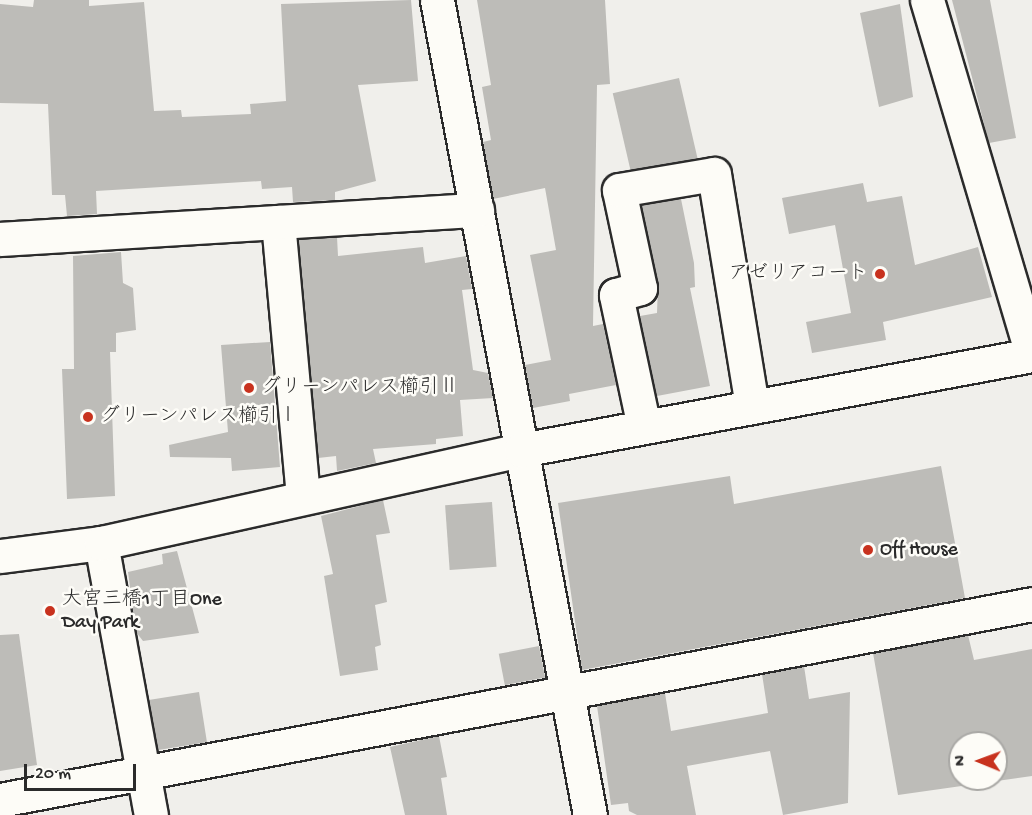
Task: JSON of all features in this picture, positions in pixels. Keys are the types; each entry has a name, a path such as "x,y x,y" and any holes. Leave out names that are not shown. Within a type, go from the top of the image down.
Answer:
{"street":[{"path":"437,0 590,815"},
{"path":"0,556 101,543 521,450 1032,354 927,0"},
{"path":"644,427 616,295 640,288 619,190 714,174 752,407"},
{"path":"0,239 477,210"},
{"path":"278,222 303,497"},
{"path":"101,543 151,815"},
{"path":"0,800 144,775 1032,604"}],"building":[{"path":"34,0 89,0 89,6 144,2 154,111 181,110 182,117 251,114 250,104 286,101 281,4 411,0 418,81 358,85 376,181 335,192 335,200 293,202 292,187 262,189 261,181 96,191 97,214 67,216 65,195 52,195 48,104 0,103 0,4 33,7"},
{"path":"477,0 605,0 610,84 597,85 593,326 603,324 616,385 569,394 570,401 533,408 525,365 551,360 530,255 556,250 545,188 493,199 483,142 491,140 482,87 491,85"},
{"path":"952,0 990,0 1016,138 989,143"},
{"path":"900,4 913,97 879,107 860,13"},
{"path":"679,78 697,158 631,173 613,93"},
{"name":"アゼリアコート","path":"863,183 867,202 902,196 915,265 978,247 992,297 883,322 886,340 812,353 806,322 851,313 835,225 789,234 782,198"},
{"path":"681,199 694,263 695,287 690,288 710,386 657,396 640,316 657,313 658,285 641,205"},
{"path":"337,237 338,256 423,247 425,263 466,256 472,289 462,290 473,370 488,373 493,398 460,400 463,436 436,439 436,444 373,449 376,463 337,471 336,456 318,458 298,240"},
{"path":"121,252 123,283 133,288 136,330 116,333 116,352 110,352 115,496 67,499 62,369 74,369 73,256"},
{"name":"グリーンパレス櫛引Ⅱ","path":"270,342 280,467 232,471 231,458 170,457 169,445 228,432 221,345"},
{"path":"941,466 965,598 582,670 558,503 730,476 734,504"},
{"path":"383,500 390,533 376,535 387,602 375,605 381,645 375,647 378,670 340,676 324,576 333,574 321,516"},
{"path":"492,502 497,567 450,570 445,505"},
{"path":"177,551 199,633 143,641 136,632 128,572 163,564 162,554"},
{"path":"19,634 37,765 0,771 0,635"},
{"path":"968,635 974,660 1032,649 1032,776 1008,779 1008,731 948,731 948,788 898,795 873,653"},
{"path":"539,646 545,677 505,685 499,654"},
{"path":"804,666 809,699 850,692 848,803 783,815 770,751 687,766 696,815 637,815 629,811 628,803 611,805 597,706 665,693 671,731 768,713 762,674"},
{"path":"199,692 207,742 157,750 149,700"},
{"path":"439,736 447,777 441,778 447,815 405,815 390,747"}],"place":[{"name":"アゼリアコート","path":"880,274"},
{"name":"グリーンパレス櫛引Ⅱ","path":"249,388"},
{"name":"グリーンパレス櫛引Ⅰ","path":"88,417"},
{"name":"Off House","path":"868,550"},
{"name":"大宮三橋1丁目One Day Park","path":"50,611"}]}
